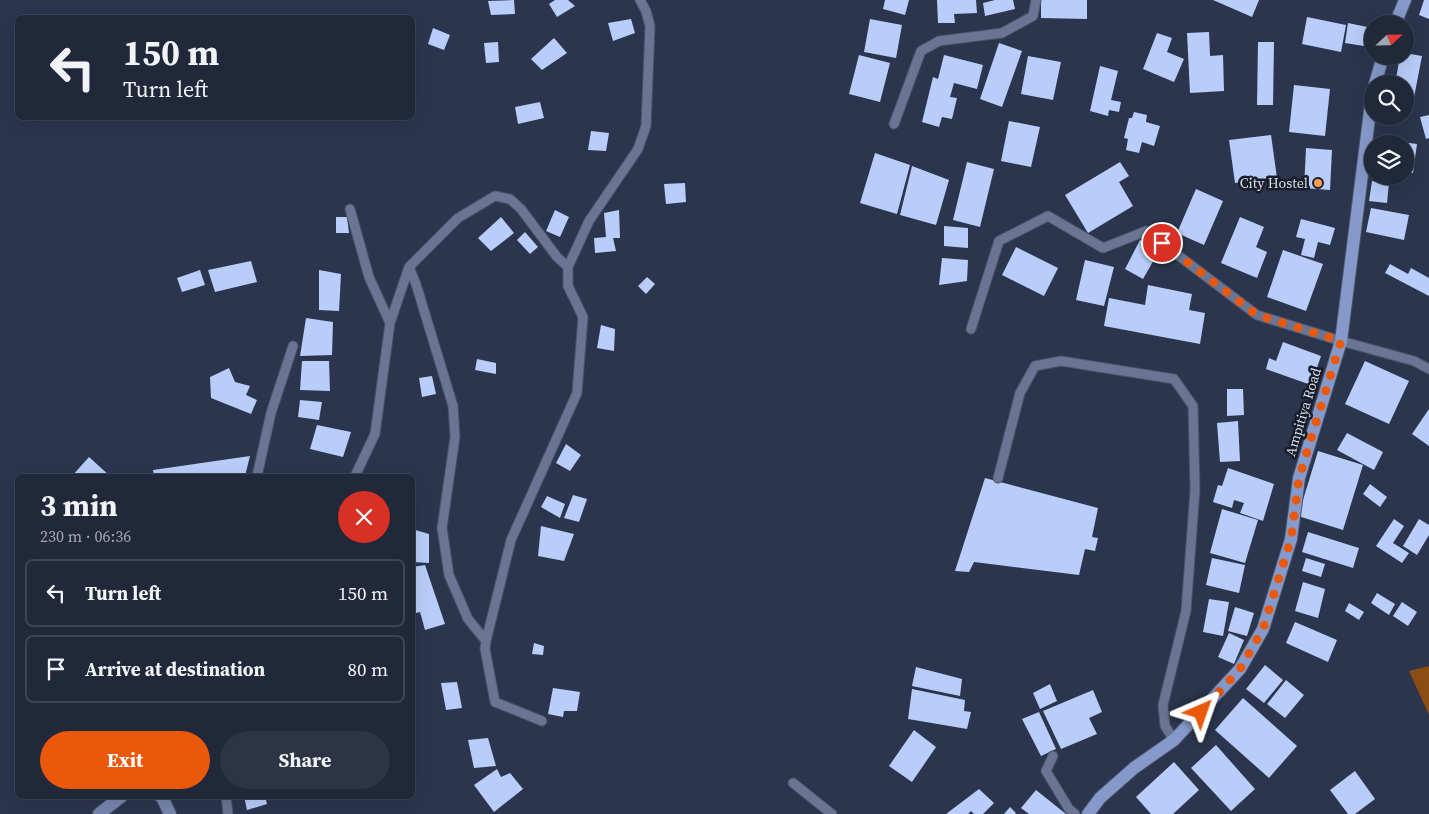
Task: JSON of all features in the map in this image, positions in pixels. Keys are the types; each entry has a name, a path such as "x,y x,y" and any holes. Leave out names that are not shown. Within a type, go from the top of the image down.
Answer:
{"main road":[{"path":"1399,15 1405,0"},
{"name":"Ampitiya Road","path":"1088,814 1100,798 1134,768 1174,740 1240,669 1263,629 1291,539 1299,478 1341,341 1368,125"}],"street":[{"path":"99,814 118,799"},
{"path":"163,799 170,814"}],"lane":[{"path":"542,721 495,702 485,649 486,641 511,540 577,393 583,317 568,286 568,266 589,221 638,149 646,126 650,26 646,11 640,0"},
{"path":"894,124 921,51 939,41 1002,32 1033,16 1036,0"},
{"path":"356,474 375,434 390,323 409,267 458,218 495,196 510,199 521,209 557,257 568,266"},
{"path":"350,209 369,278 390,323"},
{"path":"971,329 1000,241 1048,216 1104,248 1146,231 1257,315 1414,361 1429,369"},
{"path":"409,267 416,284 453,406 455,437 442,528 449,575 468,619 486,641"},
{"path":"256,474 271,413 293,346"},
{"path":"998,478 1020,393 1035,366 1061,361 1174,379 1193,406 1195,490 1186,611 1163,705 1165,726 1174,740"},
{"path":"1053,756 1046,771 1069,809 1075,814"},
{"path":"793,783 832,814"},
{"path":"226,799 228,814"}],"shaded area":[{"path":"1429,666 1429,715 1409,671"}],"building":[{"path":"514,0 515,14 491,15 488,1"},
{"path":"555,0 568,0 575,6 557,17 549,4"},
{"path":"885,0 909,0 905,15 883,9"},
{"path":"937,0 976,0 977,13 954,14 955,23 938,23"},
{"path":"995,0 1013,0 1015,9 985,16 983,3"},
{"path":"1041,0 1087,0 1087,19 1041,18"},
{"path":"1213,0 1259,0 1252,17"},
{"path":"1424,0 1429,0 1429,19 1419,15"},
{"path":"1307,17 1346,25 1341,52 1302,44"},
{"path":"631,19 635,33 613,41 608,23"},
{"path":"870,19 902,25 896,58 864,52"},
{"path":"1348,23 1364,26 1364,46 1345,43"},
{"path":"433,28 450,35 444,50 428,44"},
{"path":"1209,32 1210,56 1223,55 1224,91 1190,93 1187,33"},
{"path":"1157,33 1172,38 1167,52 1184,59 1174,82 1143,69"},
{"path":"554,38 567,53 542,70 531,59"},
{"path":"498,42 499,62 486,63 484,43"},
{"path":"1258,42 1274,42 1273,105 1257,105"},
{"path":"999,43 1022,51 1002,107 980,99"},
{"path":"859,55 890,63 880,102 849,94"},
{"path":"944,55 983,65 977,89 954,83 950,97 957,98 952,119 942,117 939,127 922,122 933,77 938,79"},
{"path":"1414,55 1422,56 1414,97 1414,75 1397,75 1398,65 1414,65"},
{"path":"1028,56 1061,62 1053,100 1021,94"},
{"path":"1100,66 1118,71 1111,100 1121,102 1119,112 1109,110 1108,116 1090,111"},
{"path":"1294,85 1330,89 1325,136 1289,132"},
{"path":"540,102 544,118 518,124 515,107"},
{"path":"1134,112 1147,115 1146,122 1160,126 1154,146 1142,142 1139,153 1126,150 1128,139 1124,138 1129,118 1132,118"},
{"path":"1429,115 1429,138 1426,139 1420,117"},
{"path":"1009,121 1040,127 1031,167 1001,161"},
{"path":"591,131 609,133 606,151 588,150"},
{"path":"1271,135 1277,178 1235,183 1229,140"},
{"path":"1414,144 1417,144 1414,166"},
{"path":"1306,148 1332,150 1330,190 1304,188"},
{"path":"875,153 910,165 897,214 860,203"},
{"path":"967,162 994,169 980,227 953,220"},
{"path":"1120,162 1129,176 1119,182 1133,206 1088,233 1065,195"},
{"path":"912,166 949,180 936,225 900,215"},
{"path":"685,183 686,202 666,204 664,184"},
{"path":"1371,185 1389,185 1387,203 1369,201"},
{"path":"1196,189 1223,201 1204,245 1177,233"},
{"path":"1371,208 1409,215 1404,240 1366,232"},
{"path":"555,210 569,217 560,237 546,231"},
{"path":"619,210 620,238 613,238 616,251 595,253 594,238 606,237 604,213"},
{"path":"336,217 347,217 349,233 336,233"},
{"path":"501,217 514,233 491,251 478,238"},
{"path":"1240,217 1264,227 1256,247 1267,252 1257,278 1221,263"},
{"path":"1301,219 1335,228 1330,245 1318,242 1314,258 1301,255 1305,239 1296,237"},
{"path":"944,226 968,228 968,248 944,246"},
{"path":"525,232 538,247 530,254 517,240"},
{"path":"1140,240 1159,251 1143,279 1125,269"},
{"path":"1016,247 1058,268 1044,296 1002,275"},
{"path":"1283,250 1323,264 1306,311 1267,297"},
{"path":"942,258 968,260 967,281 939,285"},
{"path":"1085,260 1114,267 1104,306 1076,300"},
{"path":"251,261 257,282 215,292 208,270"},
{"path":"1390,264 1408,274 1411,268 1429,278 1429,296 1385,273"},
{"path":"200,270 205,285 182,292 177,278"},
{"path":"319,270 341,274 339,311 319,310"},
{"path":"647,277 655,284 646,294 638,286"},
{"path":"1148,285 1192,294 1189,310 1205,313 1200,344 1104,326 1109,298 1145,305"},
{"path":"306,318 333,322 332,355 300,356"},
{"path":"601,325 615,329 614,351 597,348"},
{"path":"1283,342 1321,356 1311,385 1266,369 1269,358 1276,361"},
{"path":"477,359 496,363 496,374 475,370"},
{"path":"302,361 329,361 330,391 300,390"},
{"path":"1365,361 1409,381 1389,424 1345,404"},
{"path":"229,368 235,382 250,386 246,395 257,400 251,414 211,398 210,377"},
{"path":"432,376 436,394 422,397 419,378"},
{"path":"1227,389 1243,389 1244,415 1227,416"},
{"path":"300,400 322,402 319,420 298,417"},
{"path":"1429,409 1429,446 1412,434"},
{"path":"1238,421 1240,461 1220,462 1217,423"},
{"path":"317,425 351,432 343,457 310,449"},
{"path":"1347,433 1383,452 1374,470 1337,450"},
{"path":"566,444 581,455 570,471 556,463"},
{"path":"1318,451 1363,465 1343,530 1298,516"},
{"path":"250,456 246,474 154,474 153,470"},
{"path":"89,457 108,474 74,474"},
{"path":"1228,468 1274,484 1263,521 1240,513 1244,503 1234,500 1232,508 1213,502 1218,485 1222,486"},
{"path":"985,478 1098,508 1092,537 1098,538 1095,551 1085,549 1079,575 974,562 969,572 955,571"},
{"path":"1370,484 1387,497 1380,507 1363,494"},
{"path":"573,495 587,499 579,522 564,518"},
{"path":"547,496 565,504 560,518 541,507"},
{"path":"1222,509 1258,520 1245,563 1210,553"},
{"path":"1394,519 1404,526 1393,543 1409,553 1402,563 1376,546"},
{"path":"1419,519 1429,525 1429,535 1417,555 1403,546"},
{"path":"541,526 574,534 564,561 538,556"},
{"path":"415,530 429,534 429,563 415,562"},
{"path":"1308,532 1359,548 1353,568 1302,552"},
{"path":"1212,558 1245,565 1239,593 1206,585"},
{"path":"1306,558 1325,564 1321,577 1302,571"},
{"path":"425,565 445,624 425,630 420,612 415,613 415,567"},
{"path":"1303,582 1325,589 1318,618 1295,611"},
{"path":"1377,593 1395,604 1389,615 1371,603"},
{"path":"1209,599 1229,602 1223,636 1203,632"},
{"path":"1402,602 1417,612 1408,626 1393,616"},
{"path":"1349,603 1364,612 1359,620 1345,611"},
{"path":"1235,607 1254,613 1247,636 1228,631"},
{"path":"1295,622 1337,640 1328,662 1286,643"},
{"path":"1229,633 1244,640 1234,664 1218,657"},
{"path":"534,643 544,646 543,655 532,654"},
{"path":"1265,665 1283,680 1264,703 1246,689"},
{"path":"916,667 962,679 960,696 912,686"},
{"path":"1286,680 1304,695 1285,718 1267,704"},
{"path":"457,682 462,708 446,710 441,683"},
{"path":"1050,684 1057,701 1040,709 1033,693"},
{"path":"553,688 580,692 577,711 564,711 563,717 548,714"},
{"path":"912,689 965,700 964,711 971,712 967,729 908,719"},
{"path":"1093,690 1102,712 1089,718 1097,734 1061,749 1043,711"},
{"path":"1243,698 1297,746 1269,778 1215,730"},
{"path":"1039,712 1056,749 1041,756 1022,719"},
{"path":"914,730 936,747 912,782 889,766"},
{"path":"488,738 496,766 474,768 468,740"},
{"path":"1216,745 1255,789 1231,811 1191,768"},
{"path":"1174,762 1199,790 1173,814 1151,814 1136,797"},
{"path":"497,769 501,777 510,773 523,789 494,812 474,785"},
{"path":"1355,771 1375,799 1355,814 1348,814 1330,790"},
{"path":"979,789 994,803 983,814 974,814 971,811 968,814 946,814"},
{"path":"1036,790 1066,814 1029,814 1021,808"},
{"path":"245,799 266,799 267,804 247,810"},
{"path":"1010,807 1016,813 1004,814"}],"place":[{"name":"City Hostel","path":"1318,183"}],"route":[{"path":"1162,243 1257,315 1341,341 1299,478 1291,539 1263,629 1240,669 1201,712"}]}
